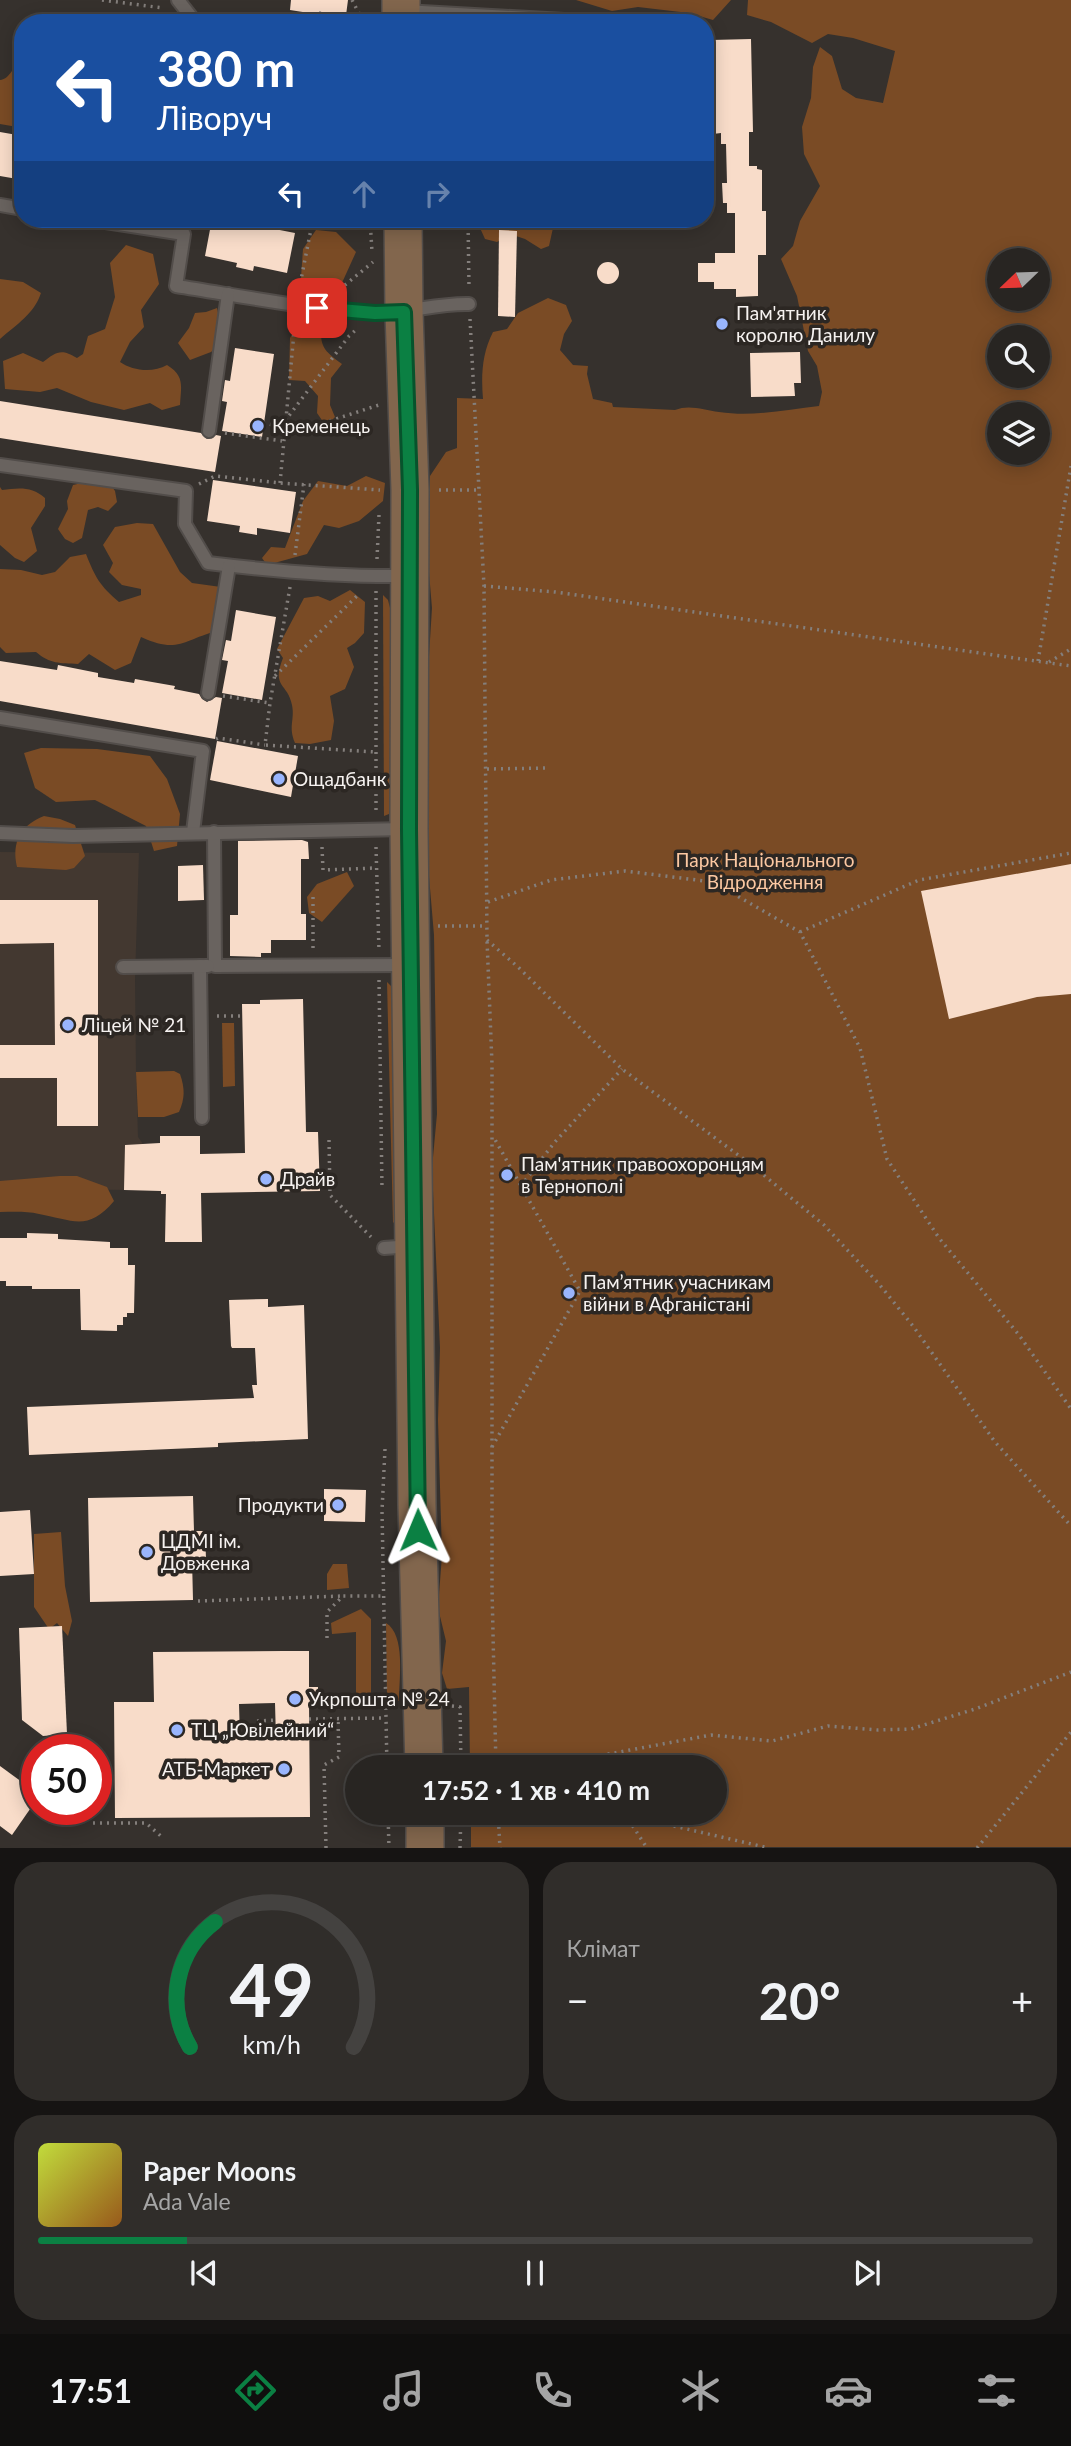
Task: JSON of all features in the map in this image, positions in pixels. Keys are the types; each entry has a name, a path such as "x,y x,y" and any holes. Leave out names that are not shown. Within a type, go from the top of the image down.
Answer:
{"main road":[{"path":"402,228 389,312 410,490 393,576 396,965 391,1244 417,1505 424,1755"},
{"path":"425,1825 425,1847"}],"lane":[{"path":"178,0 186,12"},
{"path":"394,13 416,14"},
{"path":"145,228 184,234 176,286 317,308 389,312 450,303 469,304"},
{"path":"209,431 228,294"},
{"path":"0,465 186,491 185,524 208,563 393,576"},
{"path":"208,693 229,566"},
{"path":"0,718 203,751 193,832"},
{"path":"0,833 73,836 393,829"},
{"path":"214,832 215,966"},
{"path":"123,967 396,965"},
{"path":"200,966 202,1118"}],"path":[{"path":"102,0 186,12"},
{"path":"319,13 327,14"},
{"path":"280,483 296,305 311,228"},
{"path":"468,228 469,304 484,586 487,940 492,1064 491,1449 496,1754"},
{"path":"317,308 373,262"},
{"path":"285,421 349,336 389,312"},
{"path":"209,431 282,439 381,404"},
{"path":"263,423 284,427"},
{"path":"1038,660 1069,491 1071,466"},
{"path":"186,491 215,476 380,490"},
{"path":"265,745 304,484"},
{"path":"429,490 478,490"},
{"path":"275,676 393,576"},
{"path":"382,1193 396,965 376,869 393,829 375,752 393,576"},
{"path":"484,586 555,592 1071,666"},
{"path":"1048,662 1071,649"},
{"path":"208,693 270,703"},
{"path":"203,751 218,738 265,745 375,752"},
{"path":"486,769 547,768"},
{"path":"322,830 323,870 376,869"},
{"path":"800,932 919,880 1071,853"},
{"path":"488,902 551,880 625,871 713,882 800,932 860,1048 887,1159 939,1238 1018,1335 1071,1409"},
{"path":"313,897 313,966"},
{"path":"436,926 487,926"},
{"path":"487,940 622,1069 749,1163 824,1225 879,1284 913,1326 995,1442 1071,1526"},
{"path":"225,1016 242,1016"},
{"path":"521,1186 554,1143 622,1069"},
{"path":"491,1133 580,1291 491,1449"},
{"path":"328,1140 330,1195 391,1244"},
{"path":"385,1442 382,1511 386,1755"},
{"path":"198,1601 383,1595"},
{"path":"327,1638 327,1612 343,1596"},
{"path":"603,1755 710,1735 772,1741 828,1726 878,1730 911,1728 975,1709 1071,1672"},
{"path":"446,1706 460,1707 461,1755 519,1755"},
{"path":"309,1719 385,1718"},
{"path":"326,1847 324,1765 339,1756 338,1719"},
{"path":"257,1721 276,1720"},
{"path":"977,1847 1071,1732"},
{"path":"112,1824 146,1823 162,1837"},
{"path":"388,1825 389,1847"},
{"path":"460,1847 461,1825"},
{"path":"499,1825 500,1847"},
{"path":"632,1825 647,1847"},
{"path":"673,1825 769,1847"}],"shaded area":[{"name":"Ліцей № 21","path":"0,852 139,853 135,979 136,1072 138,1137 143,1144 143,1190 0,1189"}],"green space":[{"path":"576,0 731,0 714,19 714,14 638,7 612,11"},
{"name":"Парк Національного Відродження","path":"748,0 1071,0 1071,1847 471,1847 471,1825 727,1825 727,1755 470,1755 469,1687 447,1689 442,1673 446,1641 438,1608 442,1555 438,1420 440,1348 432,1168 437,1114 434,935 427,853 427,688 432,608 428,561 430,476 446,452 457,448 457,398 483,399 483,365 493,332 507,329 518,313 548,298 566,305 572,321 564,334 560,350 573,365 588,366 587,374 593,399 612,403 613,407 675,410 691,407 744,414 819,406 822,392 817,366 808,351 797,296 781,259 793,246 800,221 820,186 804,154 802,127 811,98 813,67 820,47 832,56 842,89 856,98 883,103 895,51 853,38 828,34 812,43 771,22 747,15"},
{"path":"14,68 14,126 0,124 0,80 7,77"},
{"path":"480,228 553,228 549,246 541,249 510,234 497,242 485,239"},
{"path":"316,230 336,232 356,252 341,285 328,305 315,305 303,292 303,249"},
{"path":"126,245 153,254 159,284 141,310 144,327 130,342 120,362 143,370 167,365 173,369 181,382 180,405 162,410 150,403 124,410 91,402 57,388 40,392 5,389 3,361 23,353 43,362 59,352 77,358 83,354 88,336 105,329 115,297 110,263"},
{"path":"0,279 23,282 41,293 29,313 0,339"},
{"path":"217,308 224,340 211,352 190,360 178,343 189,328 195,313"},
{"path":"299,321 321,323 324,347 342,364 331,378 330,405 335,417 326,426 317,413 318,396 305,381 289,380 290,338"},
{"path":"366,476 385,483 383,501 359,521 339,528 324,525 307,554 267,565 262,558 271,547 285,548 303,501 318,481 347,486"},
{"path":"110,484 115,491 117,502 108,511 98,507 88,510 82,538 73,543 65,539 58,529 68,509 67,501 73,485"},
{"path":"0,487 2,490 30,490 45,498 45,506 31,528 37,551 24,562 0,545"},
{"path":"137,523 153,524 180,572 192,583 221,587 217,631 172,645 141,637 131,663 115,670 89,654 78,664 51,661 36,652 6,653 0,647 0,569 42,575 55,572 70,557 86,554 99,581 119,602 141,595 141,589 122,585 109,572 113,563 103,545 115,527"},
{"path":"350,590 365,602 364,633 347,648 354,667 345,689 330,696 334,721 331,740 310,744 295,743 292,732 292,705 279,675 283,658 277,649 304,598 318,596 330,601"},
{"path":"383,595 388,600 392,616 391,806 389,814 384,816"},
{"path":"41,748 97,749 150,756 167,779 180,814 177,846 154,851 146,826 95,800 56,802 35,788 24,753"},
{"path":"44,816 75,825 85,856 74,868 66,870 17,867 15,850 20,836 29,824"},
{"path":"347,872 354,886 322,922 309,913 307,897 317,884"},
{"path":"387,982 393,988 393,1223"},
{"path":"222,1023 234,1023 235,1086 223,1087"},
{"path":"174,1071 180,1074 183,1089 179,1112 164,1117 138,1117 136,1072"},
{"path":"77,1176 107,1187 114,1201 96,1217 79,1221 29,1212 0,1212 0,1181"},
{"path":"61,1532 65,1586 72,1621 68,1636 57,1623 49,1629 34,1607 34,1534"},
{"path":"333,1564 347,1564 349,1588 327,1590 327,1574"},
{"path":"361,1609 371,1619 371,1700 356,1697 356,1632 332,1634 331,1623"},
{"path":"386,1623 392,1629 399,1647 399,1701 387,1701"}],"building":[{"path":"291,0 348,0 346,14 315,14 290,10"},
{"path":"751,39 753,132 749,132 749,166 757,166 757,169 762,170 762,211 766,211 766,255 758,255 758,296 736,297 736,289 714,289 714,282 698,282 698,263 715,263 715,253 735,253 735,213 727,213 727,203 723,203 722,183 727,183 726,144 721,144 721,133 714,134 714,40"},
{"path":"0,132 14,134 14,178 0,176"},
{"path":"210,228 270,228 295,233 287,273 254,266 253,271 236,267 237,263 205,256"},
{"path":"499,230 517,231 515,317 498,316"},
{"path":"608,262 616,265 619,273 616,281 608,284 600,281 597,273 600,265"},
{"path":"235,348 274,354 262,437 222,431 227,402 222,401 225,380 230,381"},
{"path":"800,352 801,383 794,383 795,396 751,397 750,353"},
{"path":"0,401 201,433 207,439 221,436 215,472 0,438"},
{"path":"213,480 296,492 290,533 257,528 257,535 239,532 240,526 207,521"},
{"path":"236,610 276,617 262,700 222,693 228,661 222,660 226,640 231,641"},
{"path":"0,661 57,670 58,665 98,673 98,677 134,683 135,679 175,686 174,689 199,694 207,702 216,697 222,698 215,739 0,701"},
{"path":"217,741 298,756 291,797 210,780"},
{"path":"238,841 308,842 309,859 301,859 301,914 306,914 306,940 271,940 271,953 261,953 261,957 230,956 230,915 238,915"},
{"path":"1071,864 1071,994 1037,997 949,1019 921,891"},
{"path":"203,865 204,900 178,901 178,866"},
{"path":"0,900 98,900 98,1126 57,1126 57,1078 0,1078 0,1045 55,1045 54,943 0,944"},
{"path":"303,999 306,1132 318,1132 320,1191 201,1193 202,1242 165,1242 166,1194 161,1194 161,1191 124,1190 125,1145 160,1143 160,1136 200,1136 200,1154 245,1153 242,1004 260,1004 260,1000"},
{"path":"27,1233 58,1234 58,1239 110,1242 110,1248 128,1248 128,1265 135,1265 134,1313 127,1313 127,1317 123,1317 123,1325 117,1325 117,1331 81,1330 80,1289 6,1286 6,1281 0,1281 0,1238 27,1238"},
{"path":"268,1299 268,1307 304,1305 308,1439 218,1443 218,1447 29,1455 27,1407 254,1398 252,1385 257,1385 255,1348 232,1348 229,1300"},
{"name":"Продукти","path":"324,1489 366,1490 365,1522 324,1521"},
{"name":"ЦДМІ ім. Довженка","path":"193,1496 194,1531 205,1531 206,1559 192,1559 193,1600 90,1602 88,1498"},
{"path":"30,1510 34,1574 0,1576 0,1512"},
{"path":"62,1626 67,1734 40,1734 22,1720 19,1628"},
{"name":"ТЦ „Ювілейний“","path":"309,1651 309,1687 318,1687 318,1703 309,1703 310,1817 115,1818 114,1702 154,1702 153,1652","holes":["275,1703 276,1739 240,1740 239,1704"]},
{"path":"0,1766 21,1781 21,1822 12,1835 0,1826"}],"place":[{"name":"Пам'ятник королю Данилу","path":"722,324"},
{"name":"Кременець","path":"258,426"},
{"name":"Ощадбанк","path":"279,779"},
{"name":"Ліцей № 21","path":"68,1025"},
{"name":"Пам'ятник правоохоронцям в Тернополі","path":"507,1175"},
{"name":"Драйв","path":"266,1179"},
{"name":"Пам’ятник учасникам війни в Афганістані","path":"569,1293"},
{"name":"Продукти","path":"338,1505"},
{"name":"ЦДМІ ім. Довженка","path":"147,1552"},
{"name":"Укрпошта № 24","path":"295,1699"},
{"name":"ТЦ „Ювілейний“","path":"177,1730"},
{"name":"АТБ-Маркет","path":"284,1769"}],"route":[{"path":"317,308 375,313 404,312 410,490 409,829 418,1530"}]}
